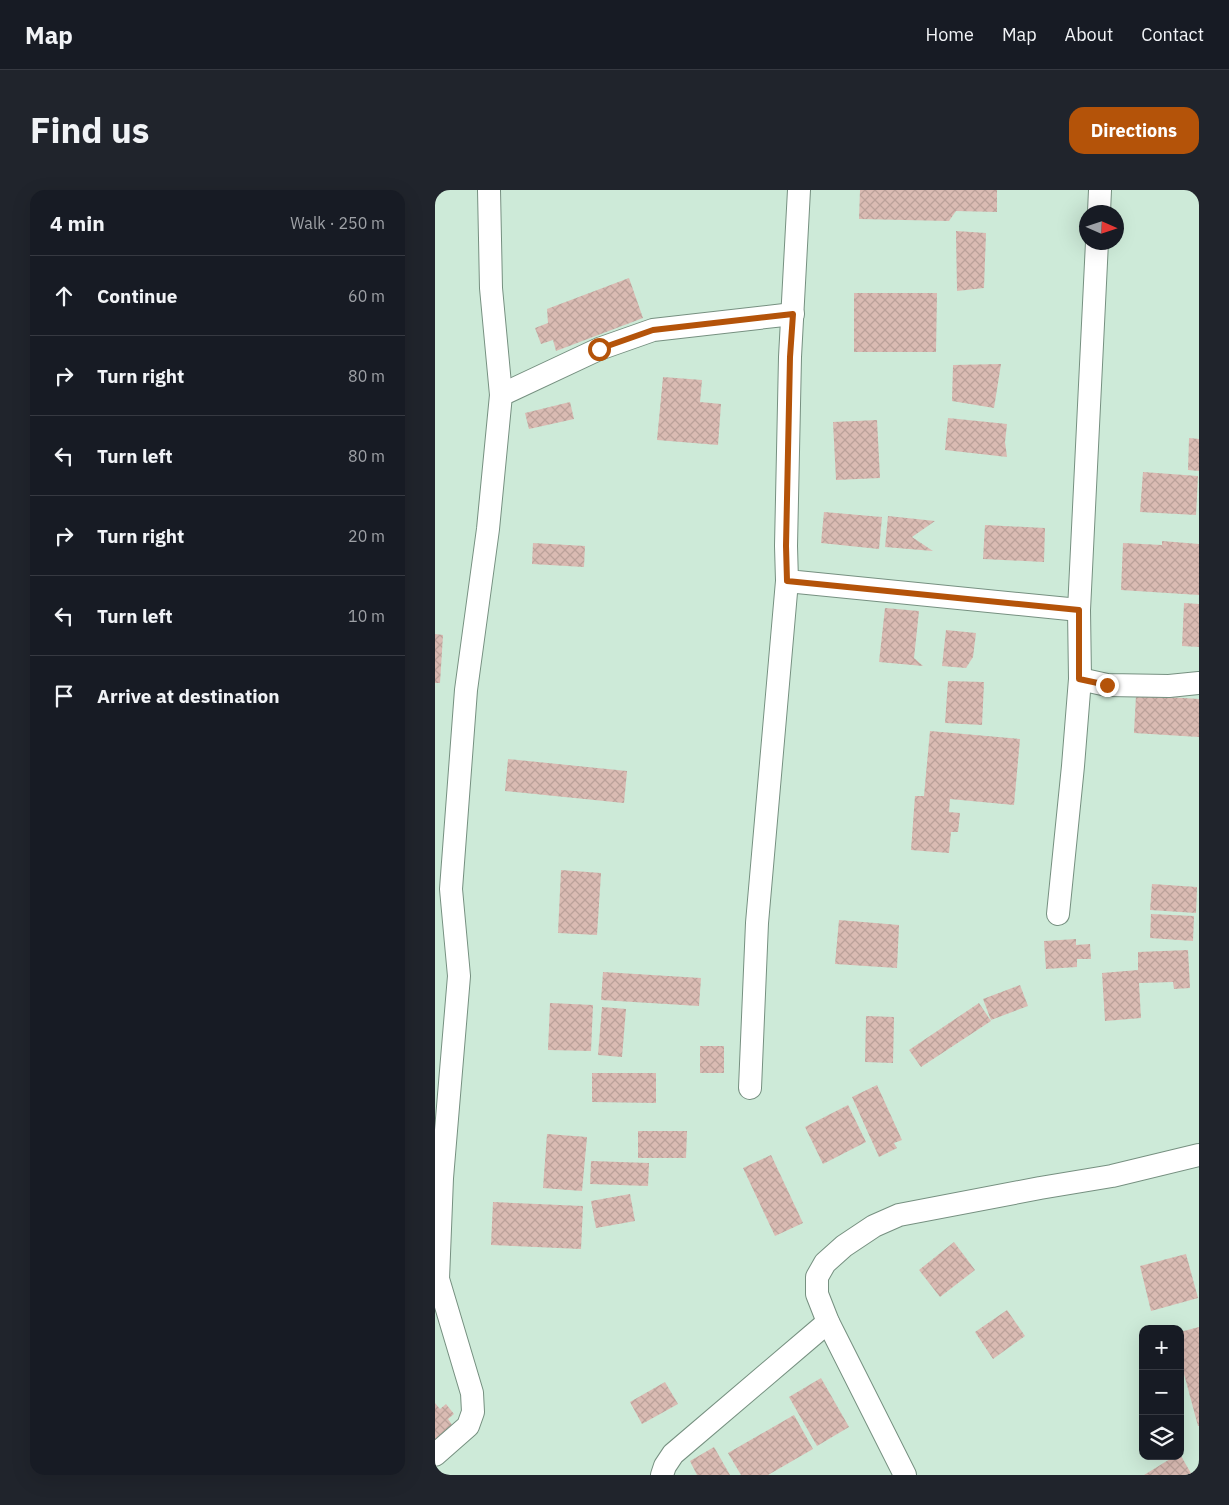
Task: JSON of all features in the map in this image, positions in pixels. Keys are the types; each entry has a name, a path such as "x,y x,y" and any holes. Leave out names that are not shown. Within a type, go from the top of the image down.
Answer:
{"street":[{"path":"435,1455 468,1426 473,1412 472,1393 438,1279 442,1178 459,976 451,889 466,690 488,529 501,395 491,288 489,190"},
{"path":"750,1088 757,923 787,581 793,314 799,190"},
{"path":"1099,205 1100,190"},
{"path":"1058,914 1073,766 1079,679 1079,610 1097,250"},
{"path":"501,395 599,349 653,330 793,314"},
{"path":"787,581 1079,610"},
{"path":"1079,679 1107,685 1169,686 1199,683"},
{"path":"905,1475 828,1322 817,1294 817,1277 825,1263 844,1246 874,1226 899,1215 1112,1176 1199,1155"},
{"path":"662,1475 665,1466 673,1454 828,1322"}],"building":[{"path":"860,190 997,190 997,212 956,211 949,221 859,219"},
{"path":"956,231 986,233 984,288 957,291"},
{"path":"629,278 643,318 556,351 553,340 541,344 535,328 548,323 547,309"},
{"path":"854,293 937,293 936,352 854,352"},
{"path":"1001,364 994,408 952,401 953,365"},
{"path":"663,377 702,380 700,402 721,404 718,445 657,440"},
{"path":"570,402 574,419 529,429 525,413"},
{"path":"948,418 1007,424 1005,442 1007,457 945,450"},
{"path":"877,420 880,478 836,480 833,422"},
{"path":"1189,438 1199,439 1199,471 1188,470"},
{"path":"1143,472 1198,476 1196,515 1140,512"},
{"path":"824,512 882,517 879,549 821,543"},
{"path":"888,516 935,521 912,537 933,551 885,547"},
{"path":"985,525 1045,528 1044,562 983,559"},
{"path":"1162,541 1199,544 1199,595 1121,590 1123,543 1162,545"},
{"path":"533,543 585,546 584,567 532,564"},
{"path":"1184,603 1199,604 1199,647 1182,646"},
{"path":"885,608 919,611 914,658 923,666 879,662"},
{"path":"946,630 976,633 973,657 966,668 942,666"},
{"path":"435,634 443,635 440,683 435,683"},
{"path":"948,681 984,682 982,725 945,723"},
{"path":"1136,695 1199,699 1199,737 1134,733"},
{"path":"930,731 1020,739 1014,805 950,799 949,812 960,813 958,832 951,832 949,853 911,850 915,796 924,796"},
{"path":"508,759 627,771 624,803 505,791"},
{"path":"561,870 601,873 597,935 558,933"},
{"path":"1152,884 1197,887 1196,913 1150,910"},
{"path":"1151,914 1194,916 1193,941 1150,938"},
{"path":"839,920 899,925 897,968 835,964"},
{"path":"1076,939 1076,945 1090,944 1091,959 1077,959 1077,967 1046,969 1044,941"},
{"path":"1188,950 1190,988 1174,989 1173,982 1139,983 1141,1018 1105,1021 1102,973 1138,970 1138,952"},
{"path":"603,972 701,978 699,1006 601,1000"},
{"path":"1020,985 1028,1006 991,1020 983,999"},
{"path":"550,1003 593,1005 591,1051 548,1050"},
{"path":"979,1003 991,1021 921,1067 909,1050"},
{"path":"602,1007 626,1009 622,1057 598,1055"},
{"path":"866,1016 894,1017 893,1063 865,1062"},
{"path":"700,1046 724,1046 724,1073 700,1073"},
{"path":"592,1073 656,1073 656,1103 592,1102"},
{"path":"877,1085 902,1140 894,1143 897,1148 879,1157 852,1097"},
{"path":"848,1105 866,1142 823,1164 805,1127"},
{"path":"638,1131 687,1131 686,1158 638,1158"},
{"path":"547,1134 587,1137 582,1191 543,1188"},
{"path":"771,1155 803,1223 775,1236 743,1168"},
{"path":"591,1161 649,1163 648,1186 590,1184"},
{"path":"630,1194 635,1221 596,1228 591,1201"},
{"path":"493,1202 583,1206 581,1249 491,1245"},
{"path":"954,1242 975,1270 940,1297 919,1270"},
{"path":"1186,1254 1198,1298 1151,1311 1140,1266"},
{"path":"1007,1310 1025,1336 993,1359 975,1332"},
{"path":"1199,1327 1199,1426 1184,1374 1184,1331"},
{"path":"821,1378 849,1427 817,1446 789,1397"},
{"path":"665,1382 678,1404 642,1424 630,1402"},
{"path":"435,1403 440,1409 446,1404 454,1414 448,1419 457,1432 435,1449"},
{"path":"794,1415 813,1449 768,1475 741,1475 728,1453"},
{"path":"714,1447 730,1475 697,1475 690,1461"},
{"path":"1168,1460 1183,1460 1192,1475 1144,1475"}],"route":[{"path":"599,349 653,330 793,314 790,357 787,581 1079,610 1079,679 1107,685"}]}
